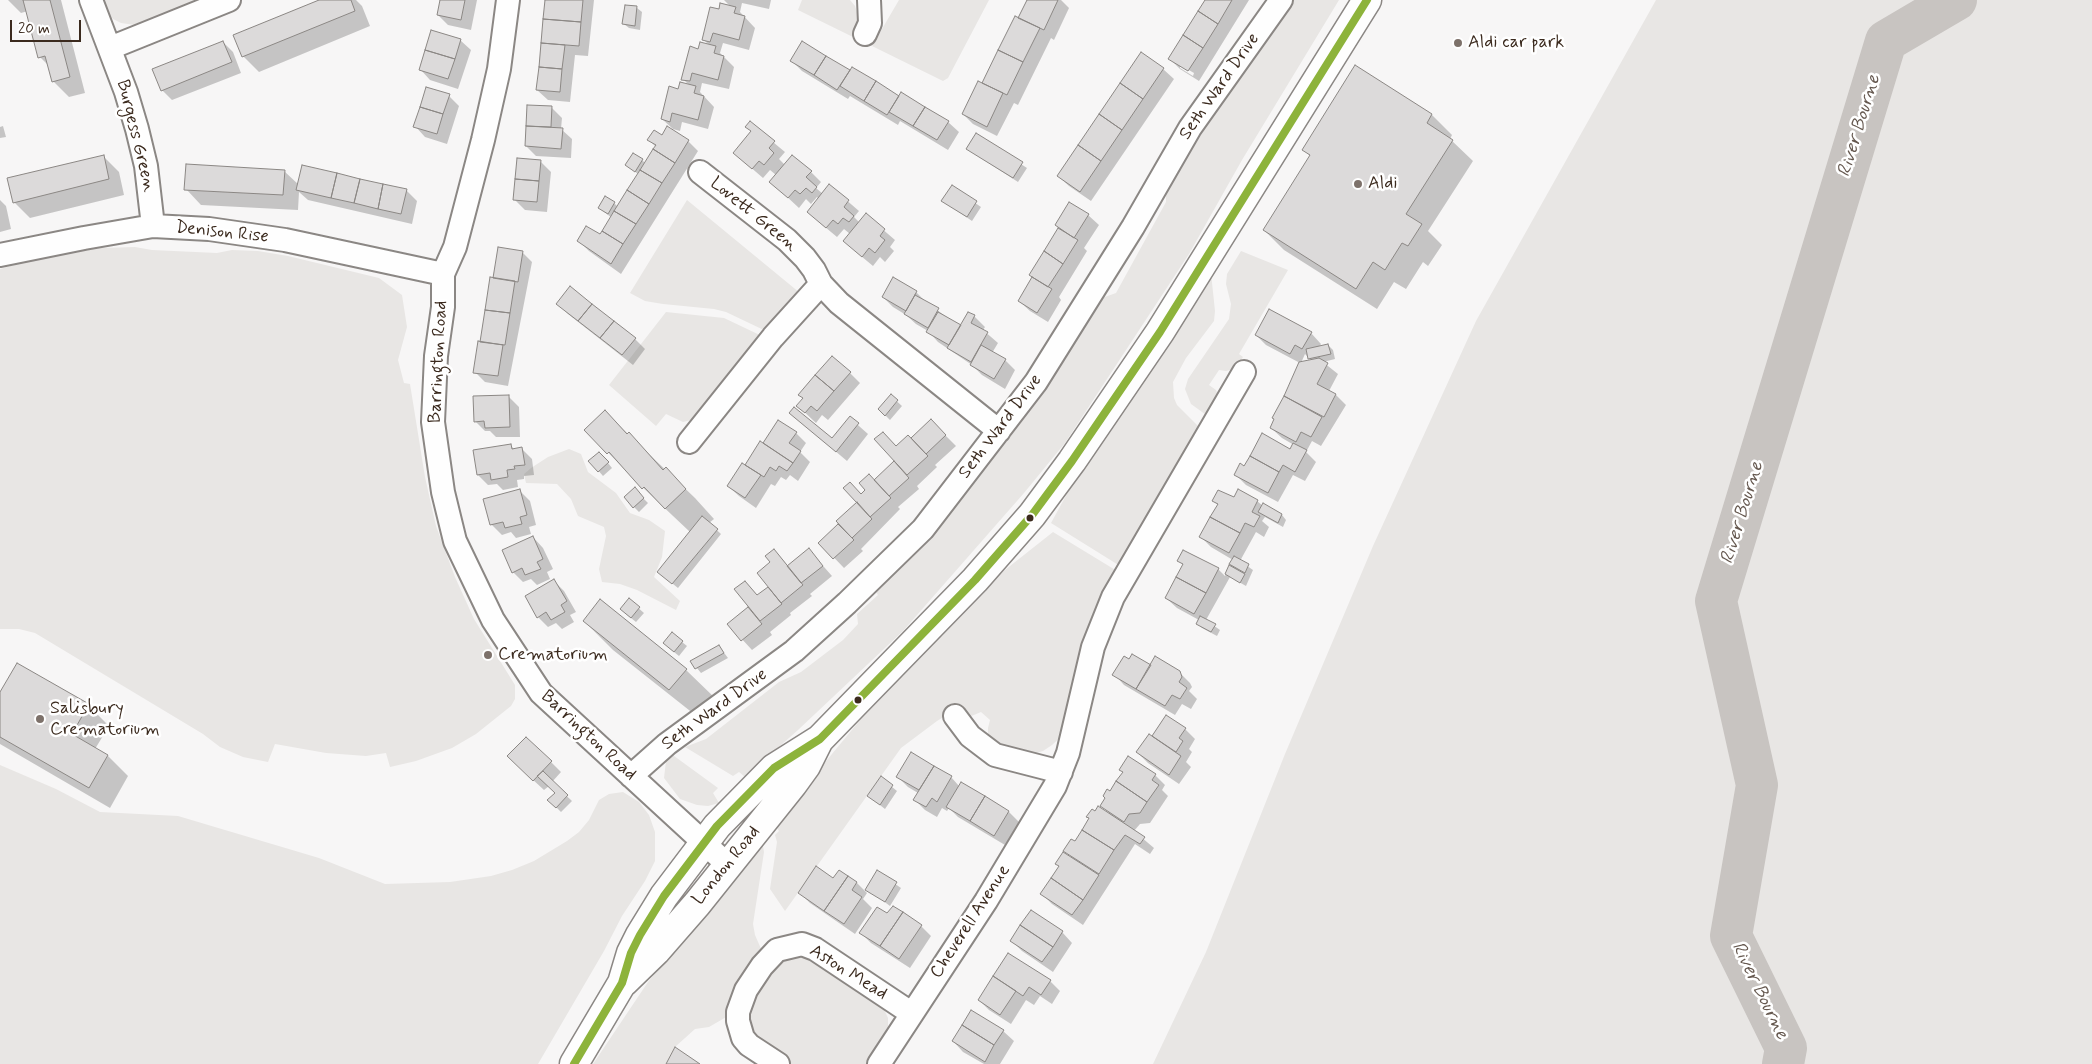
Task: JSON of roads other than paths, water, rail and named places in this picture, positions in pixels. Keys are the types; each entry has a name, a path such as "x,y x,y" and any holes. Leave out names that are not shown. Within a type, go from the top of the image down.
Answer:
{"highway":[{"name":"London Road","path":"574,1064 622,983 631,953 640,935 664,896 704,843 746,794 774,768 820,739 975,580 1022,528 1072,461 1160,332 1367,0"},
{"name":"London Road","path":"622,983 656,951 698,904 806,766 820,739"}],"street":[{"name":"Burgess Green","path":"91,0 126,92 146,166 153,226"},
{"path":"110,48 229,0"},
{"name":"Barrington Road","path":"508,0 499,69 483,140 455,247 443,274 433,422 443,492 455,541 493,620 541,693 728,865"},
{"path":"865,34 870,23 869,0"},
{"name":"Seth Ward Drive","path":"631,776 673,740 794,651 847,603 923,529 1036,382 1082,311 1190,128 1281,0"},
{"name":"Lovett Green","path":"700,172 787,240 814,270 820,284 839,303 999,432"},
{"name":"Denison Rise","path":"0,256 84,238 153,226 209,229 286,240 443,274"},
{"path":"688,442 773,337 820,284"},
{"name":"Cheverell Avenue","path":"879,1064 1046,805 1068,753 1093,647 1113,597 1244,372"},
{"path":"955,716 970,736 995,755 1061,772"},
{"name":"Aston Mead","path":"778,1064 749,1045 740,1031 738,1021 740,1002 746,990 762,966 777,950 802,944 815,949 911,1013"}],"waterway":[{"name":"River Bourne","path":"1783,1064 1786,1048 1731,936 1757,785 1716,601 1886,41 1956,0"}],"place":[{"name":"Aldi car park","path":"1458,43"},
{"name":"Aldi","path":"1358,184"},
{"name":"Crematorium","path":"488,655"},
{"name":"Salisbury Crematorium","path":"40,719"}]}
